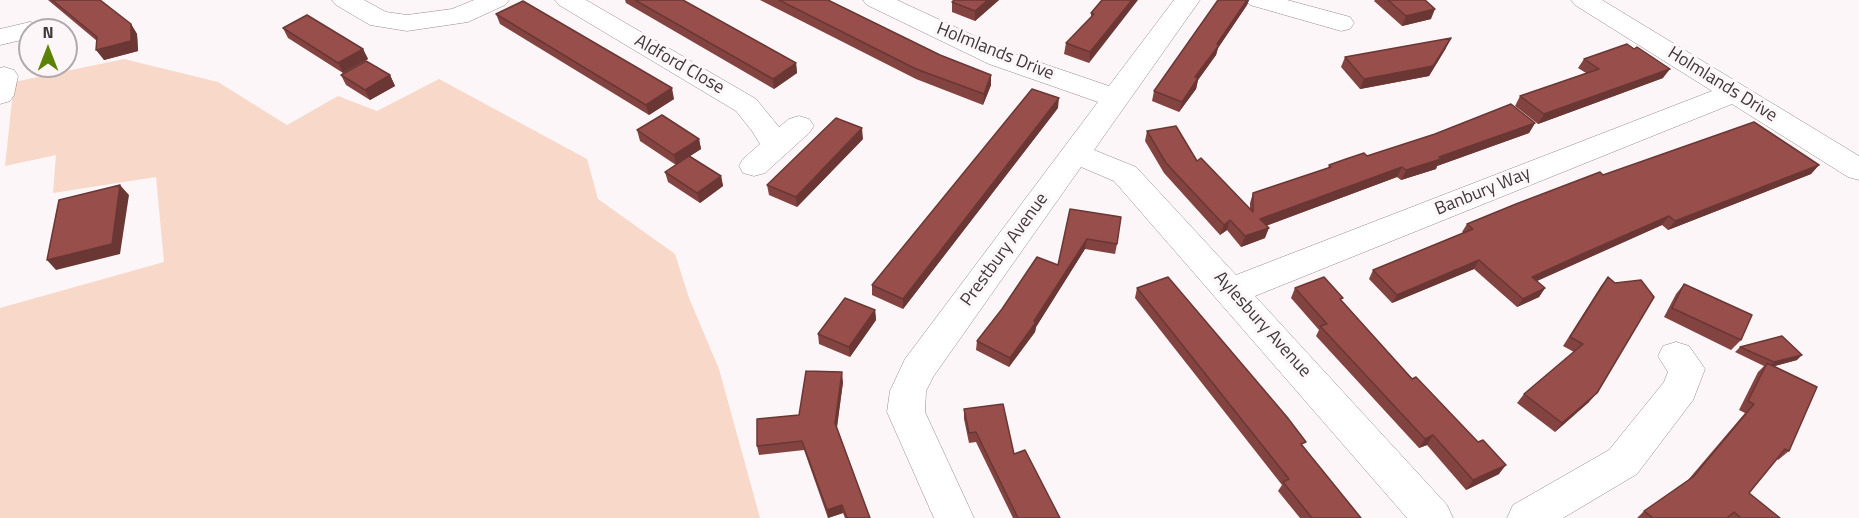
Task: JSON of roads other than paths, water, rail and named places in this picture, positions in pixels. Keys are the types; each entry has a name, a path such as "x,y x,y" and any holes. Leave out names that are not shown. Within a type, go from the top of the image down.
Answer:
{"street":[{"path":"345,0 379,19 407,22 432,21 459,16 496,0"},
{"name":"Aldford Close","path":"567,0 746,105 764,126 776,147"},
{"name":"Holmlands Drive","path":"876,0 916,7 999,58 1116,98"},
{"name":"Prestbury Avenue","path":"954,518 906,412 908,391 918,369 1187,0"},
{"path":"1259,0 1341,23"},
{"name":"Holmlands Drive","path":"1584,0 1859,170"},
{"path":"0,37 18,32"},
{"name":"Banbury Way","path":"1231,291 1734,93"},
{"path":"754,166 799,126"},
{"name":"Aylesbury Avenue","path":"1075,154 1108,165 1125,174 1433,518"},
{"path":"1527,518 1623,462 1680,389 1688,364"}]}
